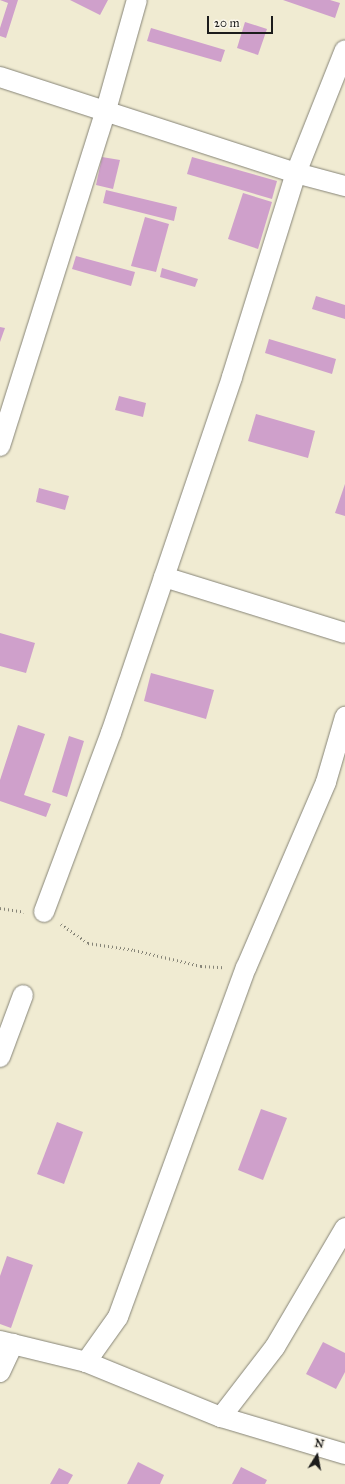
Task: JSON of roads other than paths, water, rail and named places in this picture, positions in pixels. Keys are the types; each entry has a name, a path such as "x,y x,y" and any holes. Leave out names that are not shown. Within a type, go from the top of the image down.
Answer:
{"street":[{"path":"0,446 106,110 137,0"},
{"path":"44,912 112,732 232,377 296,173 345,50"},
{"path":"0,77 106,110 296,173 345,186"},
{"path":"164,577 345,633"},
{"path":"86,1362 118,1317 246,968 326,782 345,717"},
{"path":"0,1057 23,995"},
{"path":"221,1417 275,1347 345,1228"},
{"path":"0,1372 6,1343 86,1362 221,1417 345,1454"}]}
